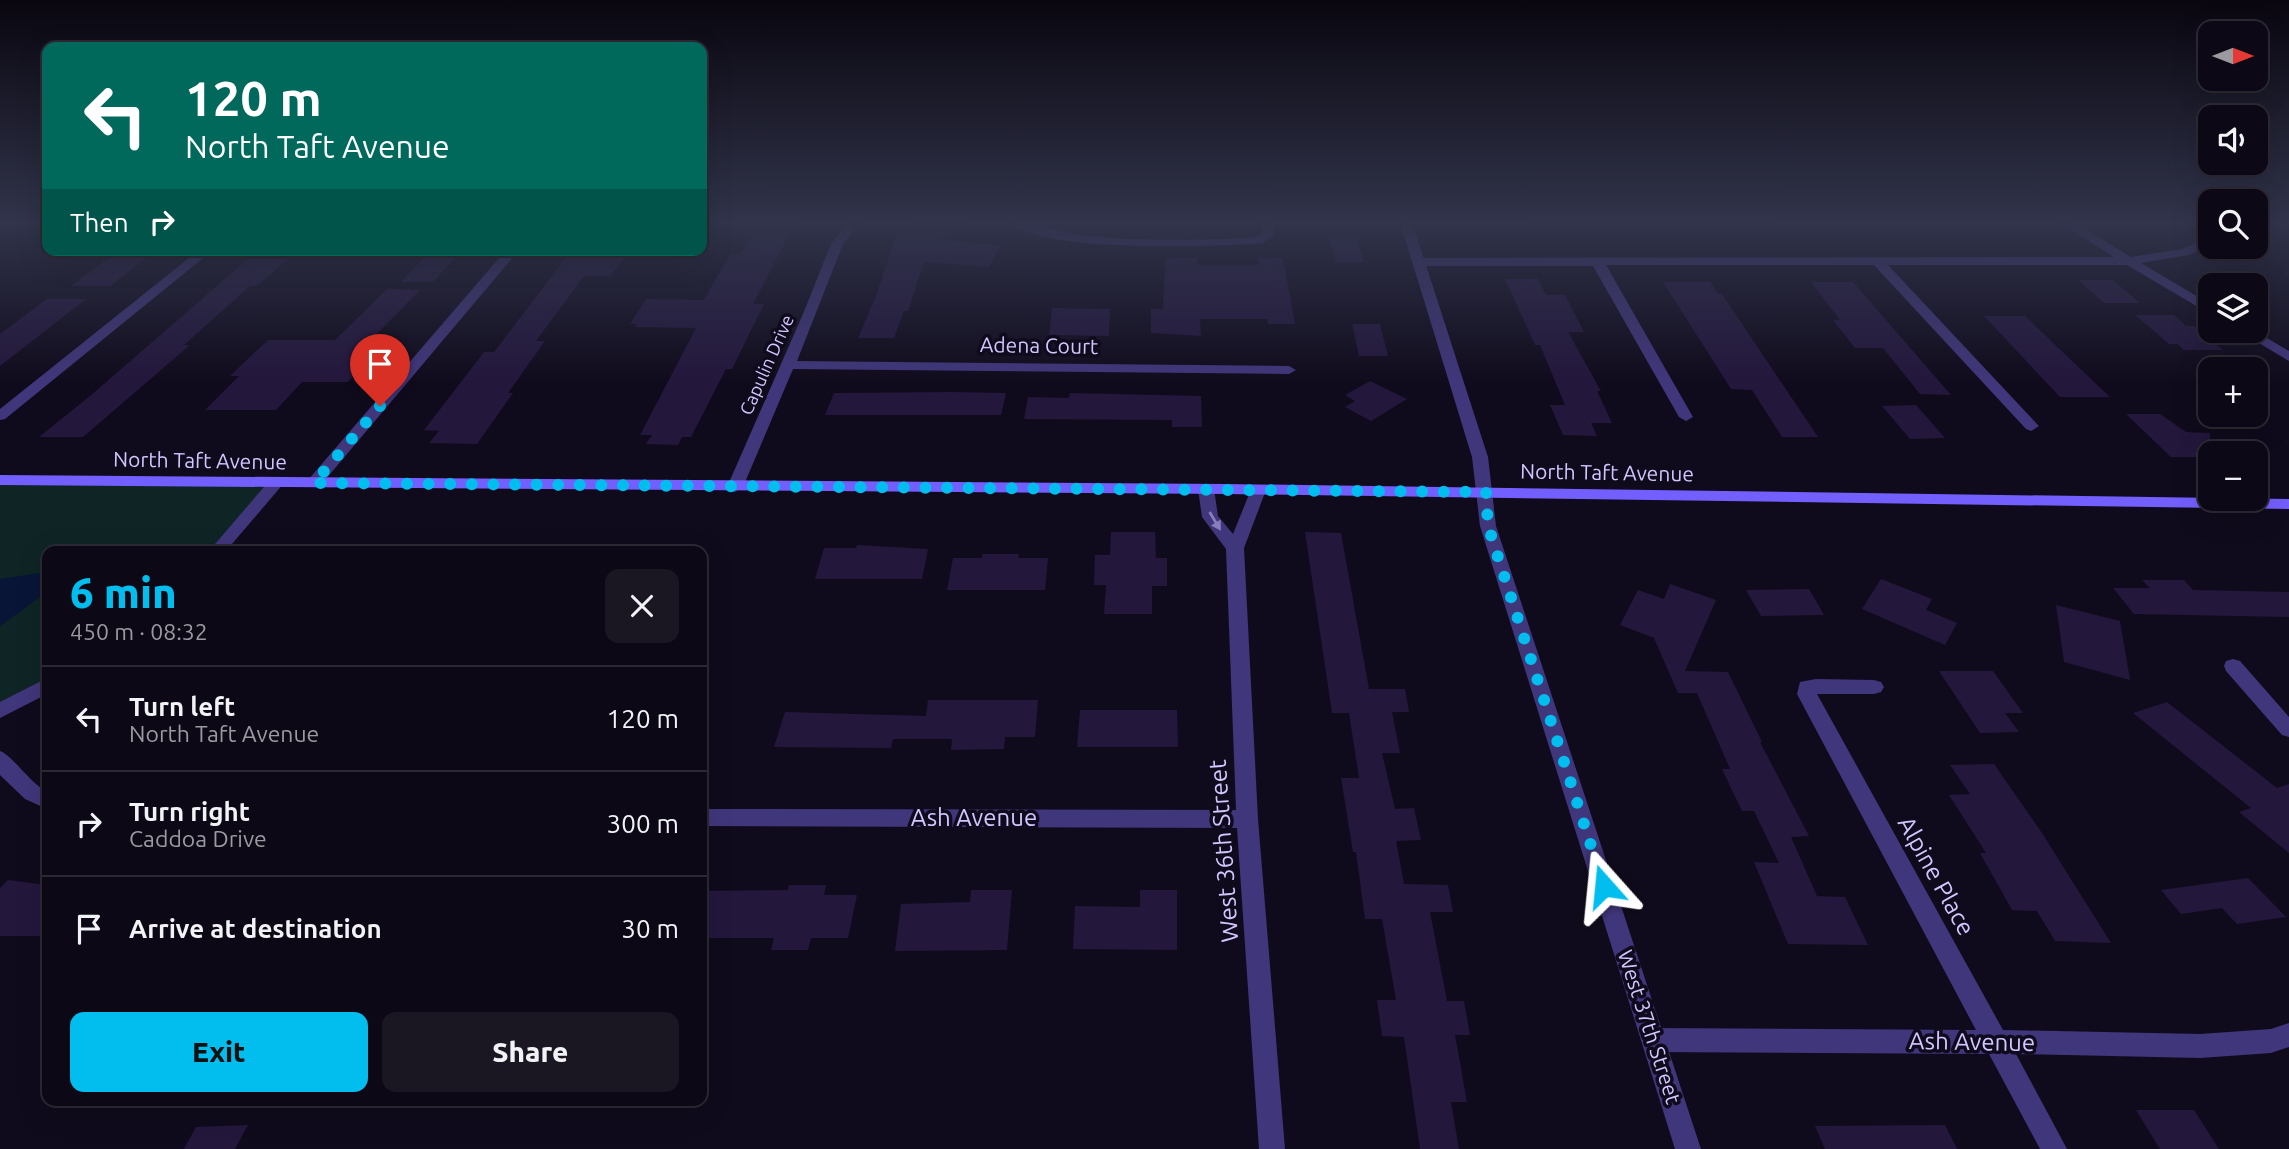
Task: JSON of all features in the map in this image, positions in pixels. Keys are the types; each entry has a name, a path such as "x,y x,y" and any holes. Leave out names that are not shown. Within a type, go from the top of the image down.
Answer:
{"main road":[{"name":"North Taft Avenue","path":"0,480 735,488 1206,489 2289,504"}],"street":[{"path":"0,416 175,276"},
{"path":"314,483 491,276"},
{"name":"Capulin Drive","path":"735,488 824,276"},
{"name":"West 37th Street","path":"1424,276 1480,457 1488,526 1688,1149"},
{"path":"1605,276 1686,417"},
{"path":"1891,276 2031,426"},
{"path":"2152,276 2198,303"},
{"path":"2266,343 2289,357"},
{"name":"Adena Court","path":"789,365 1289,370"},
{"path":"221,546 276,483"},
{"path":"1206,489 1210,517 1235,548"},
{"name":"West 36th Street","path":"1258,490 1235,548 1247,819 1272,1149"},
{"path":"2232,666 2289,730"},
{"name":"Alpine Place","path":"1874,687 1816,685 1807,687 1807,694 2054,1149"},
{"path":"0,711 42,688"},
{"path":"0,759 17,784 42,799"},
{"name":"Ash Avenue","path":"707,818 1247,819"},
{"name":"Ash Avenue","path":"1653,1040 2200,1046 2272,1041 2289,1035"}],"green space":[{"path":"0,480 276,483 221,546 42,546 42,688 0,711"}],"water":[{"path":"42,573 42,596 0,626 0,579"}],"building":[{"path":"85,276 124,276 110,286 71,286"},
{"path":"229,276 269,276 257,286 250,286 184,345 190,345 83,437 39,437"},
{"path":"407,276 439,276 433,282 401,282"},
{"path":"552,276 611,276 584,276 536,341 545,341 508,393 513,393 477,444 429,443 439,431 424,430 484,352 494,352"},
{"path":"718,276 768,276 753,304 764,304 732,369 726,369 691,437 682,437 678,445 646,444 652,435 640,435 696,328 634,327 637,324 630,324 646,299 704,300"},
{"path":"883,276 920,276 908,311 904,311 894,338 858,338"},
{"path":"1164,276 1286,276 1295,324 1268,324 1267,319 1200,319 1201,336 1151,333 1151,309 1163,309"},
{"path":"1505,279 1538,279 1546,295 1565,295 1584,332 1568,332 1601,391 1597,391 1612,423 1591,423 1597,436 1563,435 1550,405 1565,405 1540,345 1535,345"},
{"path":"2078,280 2113,280 2140,303 2104,303"},
{"path":"1663,282 1710,282 1718,294 1722,294 1818,437 1782,437 1752,390 1731,389"},
{"path":"1811,282 1853,282 1951,395 1920,394 1883,348 1855,348 1833,320 1840,320"},
{"path":"387,289 420,290 370,341 385,341 348,382 302,382 276,410 205,410 239,376 230,376 268,340 335,340"},
{"path":"47,299 86,299 0,366 0,334"},
{"path":"1052,308 1110,309 1109,336 1049,335"},
{"path":"2135,315 2174,315 2186,326 2194,326 2198,329 2198,343 2215,343 2223,350 2184,350 2177,344 2169,344"},
{"path":"1984,316 2025,316 2110,397 2060,397"},
{"path":"1352,324 1380,324 1388,356 1359,356"},
{"path":"1370,381 1407,399 1371,421 1345,407 1355,401 1345,395"},
{"path":"834,393 1006,393 1001,415 825,415"},
{"path":"1070,393 1201,396 1202,427 1172,427 1172,420 1024,419 1028,397 1069,398"},
{"path":"1916,405 1945,438 1910,439 1882,406"},
{"path":"2126,414 2160,414 2186,432 2210,433 2210,441 2198,441 2198,457 2171,457"},
{"path":"1111,532 1155,532 1156,558 1167,558 1167,586 1152,586 1152,614 1104,614 1106,585 1094,585 1095,555 1110,555"},
{"path":"1305,532 1341,533 1369,689 1405,689 1409,712 1392,712 1400,753 1382,753 1395,809 1414,808 1421,840 1396,841 1404,884 1448,885 1453,912 1430,912 1447,1001 1464,1001 1470,1035 1455,1035 1467,1102 1451,1102 1459,1149 1420,1149 1404,1037 1382,1036 1377,1000 1396,1000 1382,919 1365,919 1356,852 1353,852 1341,778 1359,778 1349,713 1332,713"},
{"path":"857,545 928,549 922,579 815,579 824,548 856,548"},
{"path":"982,554 1019,554 1018,558 1048,558 1045,590 947,590 953,558 982,558"},
{"path":"1881,579 1932,599 1926,610 1957,623 1945,645 1862,609"},
{"path":"2142,580 2184,580 2193,590 2289,592 2289,617 2134,614 2113,588 2150,588"},
{"path":"1670,584 1716,600 1685,671 1728,672 1760,742 1809,836 1791,837 1817,896 1845,897 1868,945 1788,944 1754,862 1779,863 1754,811 1742,811 1722,769 1730,769 1697,693 1678,693 1654,638 1620,625 1638,590 1664,599"},
{"path":"1809,589 1824,615 1761,616 1746,590"},
{"path":"2056,605 2120,621 2130,680 2064,662"},
{"path":"1939,671 1993,671 2023,713 2005,713 2019,732 1980,733"},
{"path":"928,700 1038,700 1035,737 1005,737 1004,749 951,750 952,739 893,739 891,748 774,747 785,712 926,716"},
{"path":"2167,702 2277,788 2289,784 2289,853 2239,812 2251,808 2133,713"},
{"path":"1080,710 1177,710 1178,747 1077,747"},
{"path":"1994,764 2042,833 2111,943 2055,941 2037,911 2012,910 1980,853 1986,853 1949,795 1970,794 1950,765"},
{"path":"2248,878 2286,917 2237,924 2222,908 2181,914 2161,890"},
{"path":"8,880 42,884 42,936 0,936 0,888"},
{"path":"789,885 826,885 824,895 857,895 848,938 811,938 808,950 771,950 774,938 707,938 707,891 788,890"},
{"path":"971,890 1012,890 1007,950 895,951 901,904 970,902"},
{"path":"1140,890 1177,890 1177,950 1073,949 1075,906 1140,907"},
{"path":"2136,1110 2194,1110 2219,1149 2160,1149"},
{"path":"248,1125 235,1149 184,1149 196,1127"},
{"path":"1945,1125 1957,1149 1825,1149 1815,1126"}],"route":[{"path":"380,406 314,483 1486,492 1488,526 1604,886"}]}
